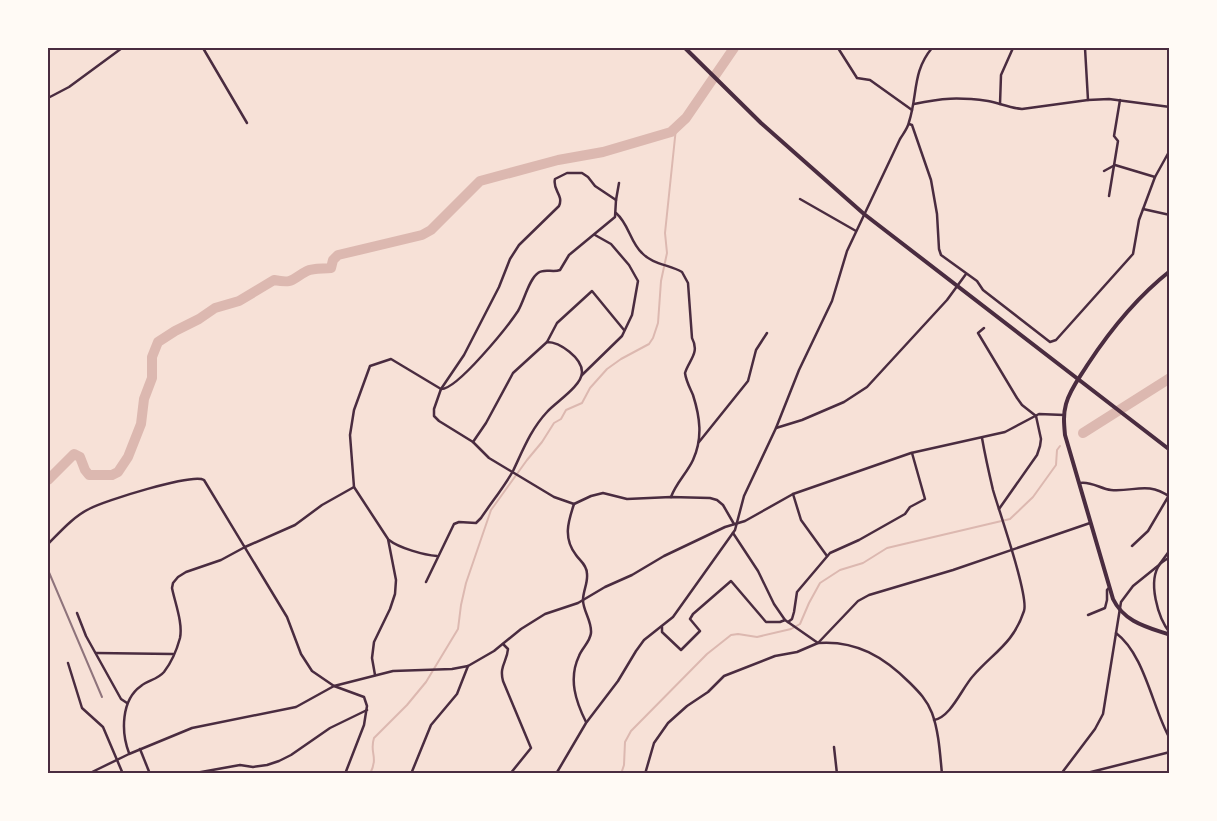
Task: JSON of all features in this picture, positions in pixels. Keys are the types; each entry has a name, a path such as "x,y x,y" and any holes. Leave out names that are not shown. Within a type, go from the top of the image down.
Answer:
{"main road":[{"path":"684,48 782,143 864,214 1170,450"},
{"path":"1170,271 1152,284 1136,301 1102,344 1078,379 1067,402 1064,415 1065,435 1113,599 1120,611 1131,620 1170,634"}],"street":[{"path":"48,98 69,87 122,48"},
{"path":"203,48 247,123"},
{"path":"838,48 857,78 870,80 912,110"},
{"path":"556,774 586,723 618,681 641,644 673,617 733,533 744,496 776,428 799,370 832,301 847,250 909,124 919,68 924,57 932,48"},
{"path":"1000,104 1001,75 1013,48"},
{"path":"1085,48 1088,100"},
{"path":"913,105 952,98 989,102 1012,108 1028,108 1088,100 1120,100 1170,107"},
{"path":"1108,196 1118,141 1114,136 1120,100"},
{"path":"909,124 912,126 931,180 937,214 938,250 941,255 966,275 977,281 983,290 1047,341 1053,342 1132,256 1135,250 1139,220 1155,177 1170,150"},
{"path":"1104,171 1115,165 1155,177"},
{"path":"616,200 582,173 567,173 556,179 554,186 561,197 559,206 519,245 464,355 441,389 434,409 436,418 473,442 489,458 554,497 574,504 603,493 627,499 710,498 717,500 723,505 736,524"},
{"path":"437,556 392,542 354,487 350,435 354,410 370,366 391,358 441,389 447,388 470,369 518,310 537,274 543,271 553,272 560,270 569,255 608,224 616,213 619,183"},
{"path":"800,199 856,231"},
{"path":"1143,209 1170,215"},
{"path":"616,213 623,220 642,254 682,272 688,283 692,338 695,344 695,351 685,373 698,415 698,443 692,461 677,483 671,497"},
{"path":"426,582 454,524 463,522 473,524 478,521 513,472 521,451 540,421 570,391 581,376 622,336 625,330 632,315 638,281 629,265 611,244 595,235"},
{"path":"776,428 802,420 836,405 867,387 950,296 966,275"},
{"path":"473,442 486,423 513,373 548,342 557,323 592,291 625,330"},
{"path":"984,328 978,333 1017,398 1022,405 1036,416 1041,439 1039,451 999,509"},
{"path":"698,443 748,381 756,350 767,334"},
{"path":"548,342 555,342 564,347 580,365 581,376"},
{"path":"88,774 140,749 192,728 296,707 334,686 392,671 468,666 545,614 583,601 605,587 632,575 664,556 725,527 736,524 793,494 912,453 1005,432 1039,414 1064,415"},
{"path":"934,720 940,719 947,713 970,679 1009,642 1025,610 1025,602 999,509 982,438"},
{"path":"662,627 662,632 681,650 700,631 690,619 693,614 731,581 766,622 780,622 792,619 797,592 827,556 905,514 910,507 925,499 912,453"},
{"path":"48,544 77,517 91,508 162,485 188,478 200,478 208,485 287,617 305,662 312,671 334,686 364,697 367,706 364,725 345,774"},
{"path":"1080,483 1085,482 1112,490 1145,487 1157,490 1169,497 1148,532 1132,546"},
{"path":"129,754 126,747 125,724 127,703 140,687 164,672 180,637 172,588 173,583 178,577 186,572 221,560 295,524 322,505 354,487"},
{"path":"793,494 801,520 827,556"},
{"path":"574,504 567,528 567,536 575,554 587,570 583,601 591,626 590,639 576,663 574,695 586,723"},
{"path":"818,643 858,601 869,595 1011,550 1091,522"},
{"path":"733,533 758,570 774,604 786,621 818,643"},
{"path":"375,675 372,658 374,642 395,594 396,580 388,538"},
{"path":"1170,550 1159,565 1155,582 1156,602 1160,616 1170,634"},
{"path":"1062,774 1095,729 1105,708 1121,602 1133,586 1170,557"},
{"path":"1088,615 1105,608 1107,590 1109,588"},
{"path":"77,613 121,699 127,703"},
{"path":"1116,633 1123,638 1133,652 1143,672 1157,713 1170,739"},
{"path":"645,774 654,743 668,723 687,706 708,692 724,676 775,656 797,652 818,643 826,642 853,646 881,658 899,672 921,694 929,706 934,720 942,774"},
{"path":"503,644 508,649 501,673 503,681 531,748 529,753 510,774"},
{"path":"96,653 173,654"},
{"path":"68,663 82,708 103,726 124,774"},
{"path":"411,774 431,725 456,694 468,666"},
{"path":"190,774 240,765 253,767 267,765 279,761 330,728 367,710"},
{"path":"834,747 837,774"},
{"path":"140,749 150,774"},
{"path":"1084,774 1170,752"}],"waterway":[{"path":"48,480 74,454 80,457 89,475 112,475 118,472 128,457 141,424 144,399 152,378 152,357 158,342 175,331 199,319 215,308 239,301 274,280 289,281 309,270 331,268 333,260 338,255 422,235 431,230 480,181 558,160 603,152 671,132 686,118 734,48"},
{"path":"370,774 374,763 374,738 407,705 426,682 458,629 466,583 491,510 554,423 561,419 566,410 582,403 590,388 607,369 649,344 653,338 658,323 661,281 667,253 665,233 676,128"},
{"path":"1083,433 1170,378"},
{"path":"621,774 624,765 625,742 631,731 707,654 731,635 738,634 757,637 791,629 800,624 820,583 840,570 863,563 887,548 1010,519 1033,497 1056,465 1057,450 1060,446"}],"railway":[{"path":"48,570 102,697"}]}
